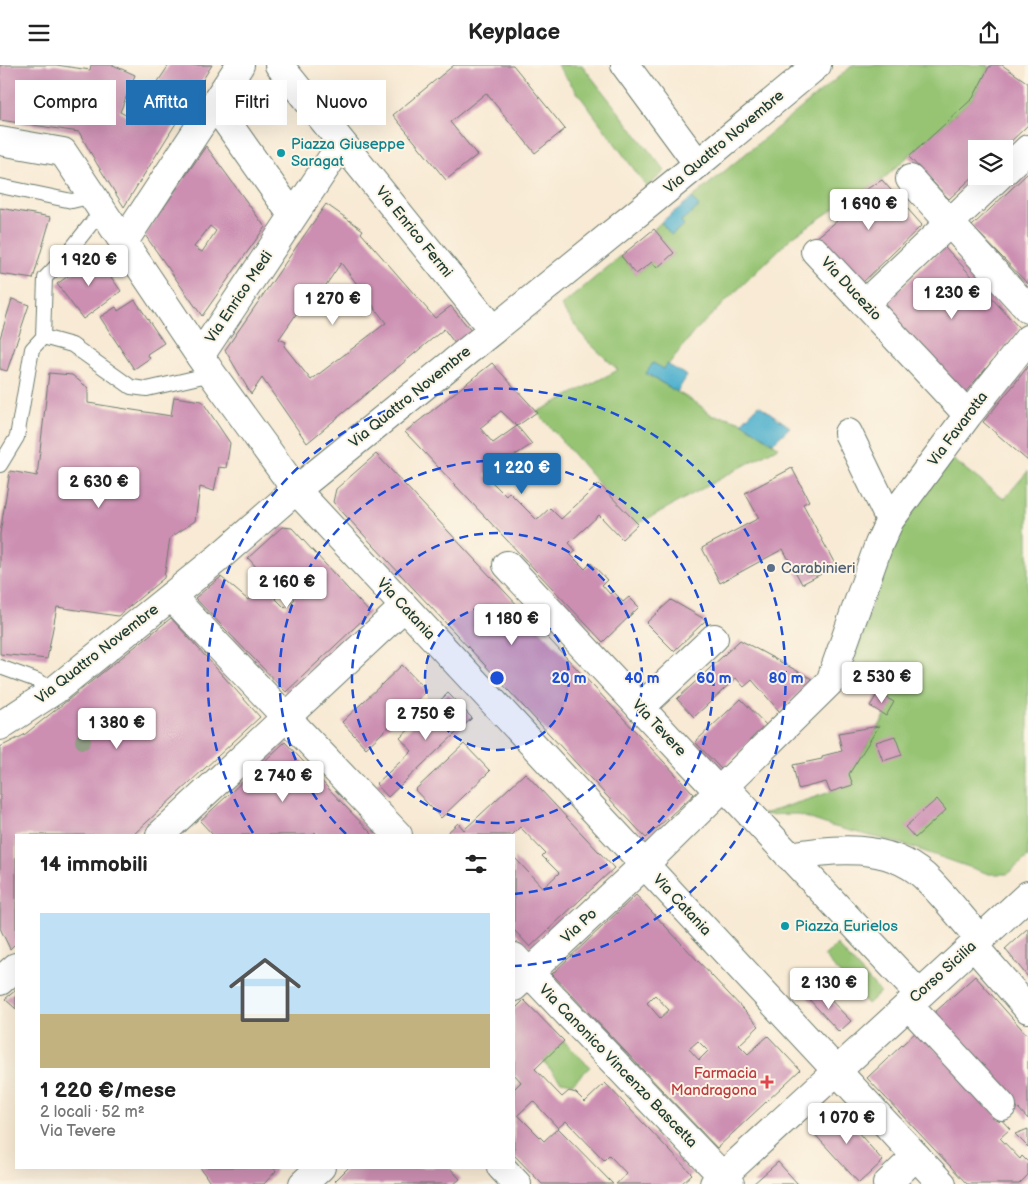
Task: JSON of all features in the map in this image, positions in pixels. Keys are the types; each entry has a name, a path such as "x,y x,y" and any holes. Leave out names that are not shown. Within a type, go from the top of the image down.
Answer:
{"street":[{"path":"124,243 240,65"},
{"name":"Via Enrico Fermi","path":"279,65 493,329"},
{"path":"625,65 698,164"},
{"name":"Via Quattro Novembre","path":"0,725 55,690 217,559 296,490 817,65"},
{"path":"214,104 293,216"},
{"name":"Via Catania","path":"0,141 63,152 206,365 296,490 942,1184"},
{"name":"Via Enrico Medi","path":"206,365 278,239 342,143"},
{"path":"1013,163 1028,149"},
{"path":"910,179 1028,309"},
{"path":"864,304 990,185"},
{"name":"Via Ducezio","path":"815,251 968,415"},
{"name":"Via Favarotta","path":"720,784 830,682 879,544 890,520 968,415 1028,339"},
{"path":"848,433 890,520"},
{"name":"Via Tevere","path":"507,565 640,708 720,784 789,856 914,999 1002,1106"},
{"path":"171,596 397,834"},
{"path":"176,830 287,718 404,607"},
{"path":"640,708 714,638"},
{"name":"Via Po","path":"519,972 644,865 720,784"},
{"path":"789,856 830,850 858,849 882,854 907,864 924,877 1028,1009"},
{"name":"Corso Sicilia","path":"722,1181 914,999 1028,895"},
{"name":"Via Canonico Vincenzo Bascetta","path":"519,972 722,1181"},
{"path":"888,1184 916,1156"},
{"path":"503,1169 517,1184"}],"lane":[{"path":"0,186 72,201 97,203 64,258 45,278 44,337 32,349 17,437 0,465"},
{"path":"44,337 72,345 130,387 147,389 206,365"},
{"path":"0,667 36,680 55,690"}],"green space":[{"path":"557,65 582,65 665,171 647,187"},
{"path":"853,65 988,65 989,67 973,98 882,180 841,204 792,237 694,332 664,370 653,363 646,374 698,404 713,416 726,417 742,422 778,447 638,524 599,484 537,412 618,370 587,341 561,306 621,256 636,274 652,262 657,267 674,254 654,229 661,222 671,235 684,225 681,221 698,207 692,198"},
{"path":"951,458 1004,499 1028,471 1028,857 1007,874 989,874 906,845 831,826 796,814 760,815 852,785 849,774 894,702 849,676 891,543"},
{"path":"837,945 880,992 867,1004 824,956"},
{"path":"564,1041 590,1067 573,1083 561,1081 543,1061"}],"water":[{"path":"692,198 699,207 681,221 684,225 671,235 661,222"},
{"path":"653,363 664,369 667,364 687,376 677,392 646,373"},
{"path":"759,405 790,427 773,443 742,422"}],"building":[{"path":"0,65 56,65 90,70 91,65 113,65 135,75 133,80 126,80 126,97 120,112 126,115 126,125 175,125 124,207 79,132 33,125 116,125 116,80 15,80 15,122 0,120"},
{"path":"169,65 212,65 203,80 159,80"},
{"path":"454,65 513,65 565,129 535,153 486,93 450,122 477,155 446,180 393,115"},
{"path":"992,65 1002,65 1028,83 1028,125 1012,140 968,140 968,181 949,199 909,157 973,98 989,67"},
{"path":"206,146 265,227 202,316 145,235","holes":["210,226 216,231 202,252 194,247"]},
{"path":"1028,173 1028,284 972,226"},
{"path":"882,180 922,225 860,285 816,238 848,212 841,204"},
{"path":"326,204 363,230 361,233 435,318 451,306 472,332 456,345 444,329 307,443 262,378 251,394 225,350","holes":["341,263 386,323 311,380 284,346 286,342 279,339 308,297 315,301"]},
{"path":"0,208 51,217 33,279 0,274"},
{"path":"654,229 674,253 657,268 652,262 636,274 621,256"},
{"path":"945,247 1020,329 963,395 881,307"},
{"path":"96,256 121,291 83,319 57,284"},
{"path":"12,299 29,305 7,371 0,369 0,338"},
{"path":"135,300 164,343 147,354 150,358 134,369 100,317 116,307 118,311"},
{"path":"492,363 537,412 517,426 532,444 485,475 506,496 509,492 537,520 550,508 561,519 599,484 638,524 622,539 599,515 569,543 576,551 571,555 585,569 591,563 607,580 602,585 610,594 613,591 623,602 629,597 639,607 603,642 405,432","holes":["501,411 517,426 493,443 480,428"]},
{"path":"1028,366 1028,461 983,422"},
{"path":"49,373 72,375 88,388 88,403 171,416 174,397 202,401 230,443 226,468 219,467 214,491 200,487 195,521 170,538 164,578 118,616 57,607 47,659 0,654 0,534 10,471 37,476"},
{"path":"376,454 694,794 646,838 333,502 336,489"},
{"path":"792,468 809,501 803,504 836,566 802,584 783,549 720,583 702,548 759,518 745,493"},
{"path":"282,527 292,528 370,613 286,692 195,598 221,577 248,600 268,580 248,558","holes":["285,589 295,599 285,608 275,598"]},
{"path":"671,600 706,620 674,651 646,623"},
{"path":"171,618 260,717 134,834 15,834 15,944 10,949 0,928 0,747 24,735"},
{"path":"740,640 812,679 780,712 752,680 744,687 736,678 694,717 677,699"},
{"path":"402,665 427,691 366,748 342,722"},
{"path":"448,693 472,718 388,797 376,784 412,751 400,738"},
{"path":"878,693 894,702 886,716 870,706"},
{"path":"741,699 767,726 721,769 695,742"},
{"path":"879,726 849,774 853,785 830,792 826,782 798,789 793,765 822,759 822,756 842,751 838,733"},
{"path":"895,736 902,755 883,761 876,742"},
{"path":"285,742 372,834 317,834 315,832 313,834 212,834 200,821"},
{"path":"464,744 490,771 441,818 415,790"},
{"path":"525,773 614,868 530,947 515,931 515,858 543,888 559,873 542,856 545,853 520,827 513,834 446,834 458,823 464,830"},
{"path":"937,799 946,810 915,838 905,827"},
{"path":"636,895 759,1026 739,1045 748,1054 768,1036 800,1070 717,1148 552,974","holes":["655,995 669,1010 660,1018 647,1003","698,1041 708,1051 699,1060 689,1049"]},
{"path":"1028,928 1028,977 1005,949"},
{"path":"975,976 1028,1036 1028,1119 933,1014"},
{"path":"818,987 851,1021 839,1032 807,997"},
{"path":"15,991 15,1008 5,999"},
{"path":"524,1000 564,1041 535,1069 562,1097 569,1091 576,1093 585,1102 605,1083 692,1174 681,1184 616,1184 627,1174 609,1155 604,1160 566,1121 558,1128 613,1184 542,1184 515,1156 515,1088 521,1082 515,1075 515,1009","holes":["533,1101 558,1128 544,1141 518,1115"]},
{"path":"918,1030 1010,1129 1000,1138 1020,1159 1022,1156 1028,1162 1028,1175 1019,1184 967,1184 867,1078"},
{"path":"836,1107 883,1161 859,1183 811,1130"},
{"path":"1028,1129 1028,1147 1015,1134"},
{"path":"778,1162 798,1184 753,1184"},
{"path":"201,1169 274,1169 276,1171 264,1184 211,1184"},
{"path":"347,1169 451,1169 460,1179 454,1184 338,1184 335,1181"}],"place":[{"name":"Piazza Giuseppe Saragat","path":"281,153"},
{"name":"Carabinieri","path":"771,568"},
{"name":"Piazza Eurielos","path":"785,926"},
{"name":"Farmacia Mandragona","path":"767,1082"}]}
